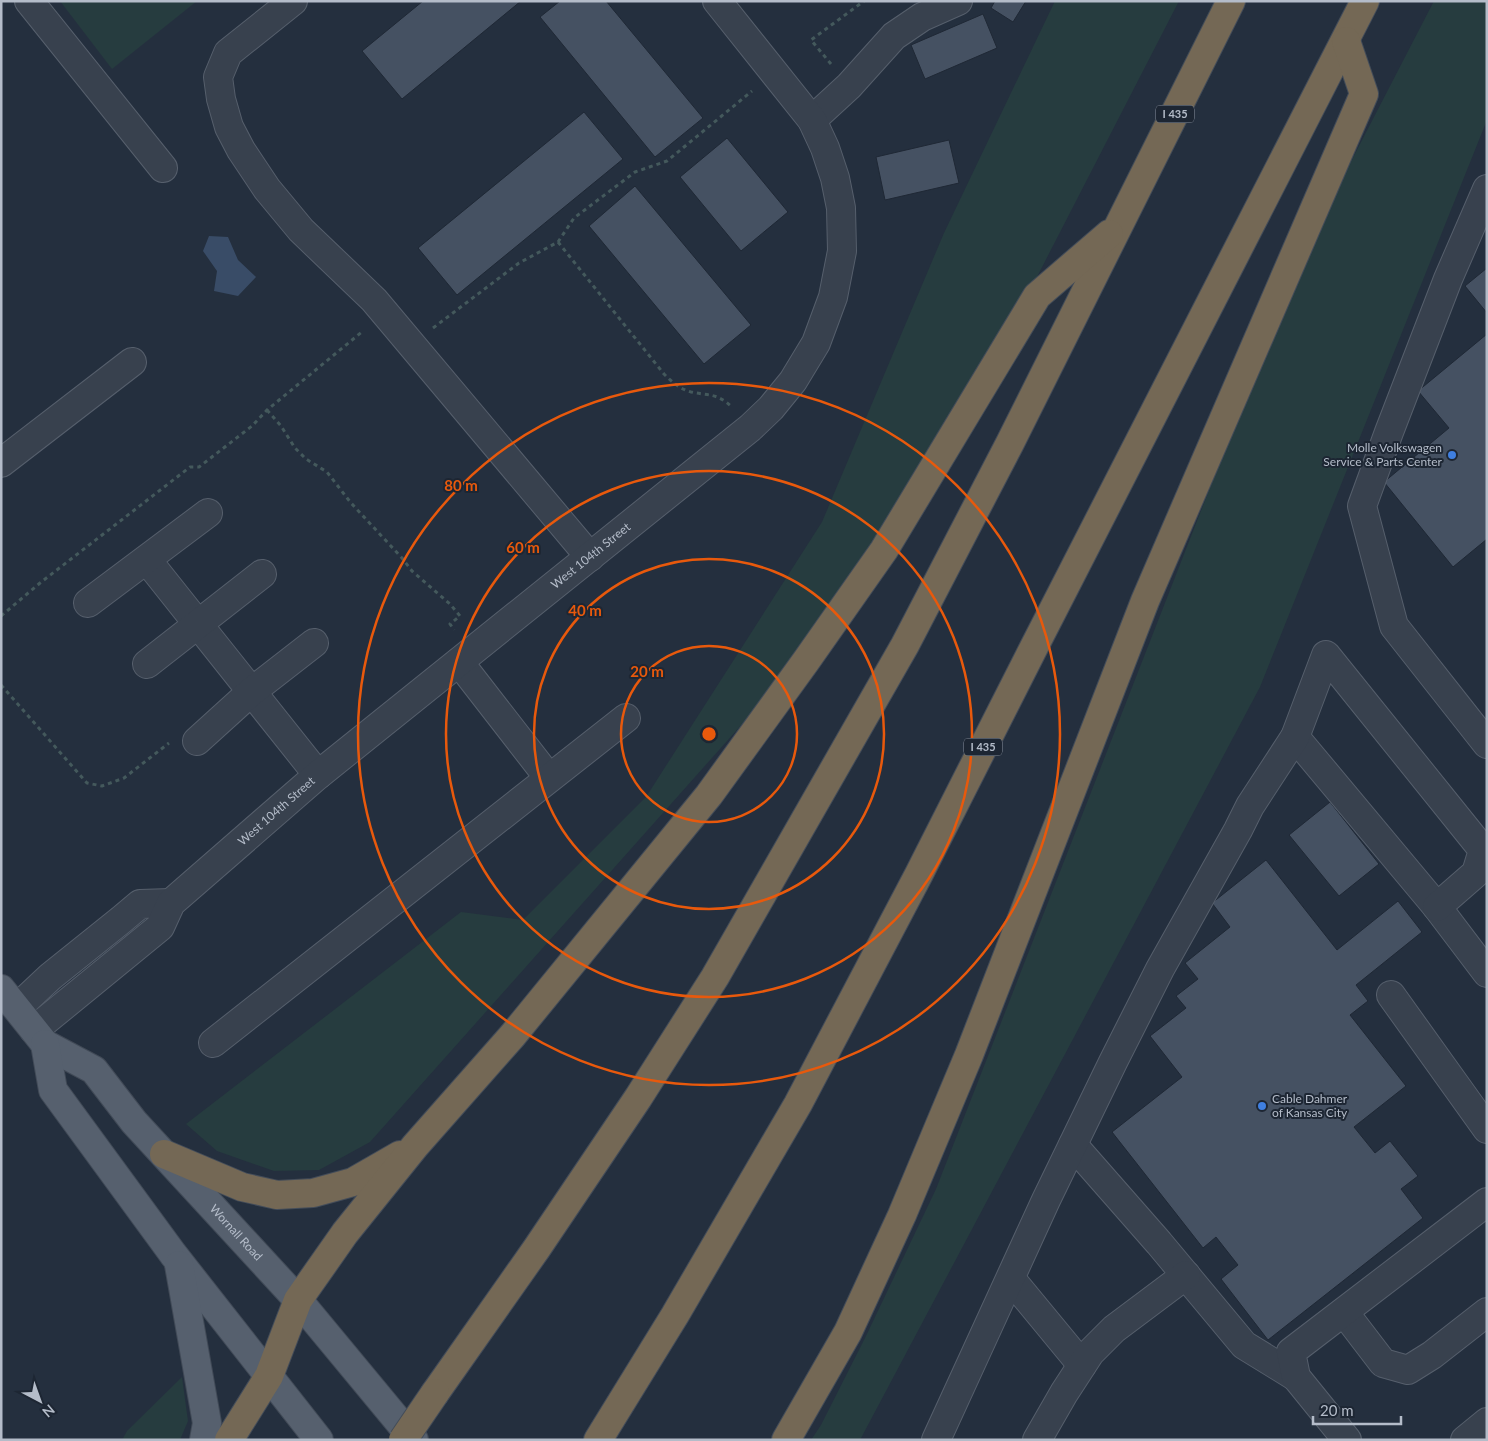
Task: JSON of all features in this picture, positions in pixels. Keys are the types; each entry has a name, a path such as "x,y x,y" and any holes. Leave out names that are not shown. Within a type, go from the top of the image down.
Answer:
{"highway":[{"name":"I 435","path":"403,1440 633,1106 715,977 905,645 1010,443 1231,1"},
{"name":"I 435","path":"598,1440 680,1307 798,1104 919,874 1365,1"},
{"path":"786,1440 848,1332 902,1215 969,1055 1146,601 1364,94 1346,41"},
{"path":"229,1440 269,1376 298,1300 345,1233 415,1146 512,1035 709,795 884,550 1037,296 1118,227"},
{"path":"164,1154 242,1187 277,1195 313,1193 353,1182 415,1146"}],"main road":[{"name":"Wornall Road","path":"9,998 40,1037 94,1070 134,1122 298,1300 414,1440"},
{"name":"Wornall Road","path":"40,1037 53,1090 178,1261 319,1440"},
{"path":"178,1261 207,1423 204,1440"}],"street":[{"path":"29,1 163,168"},
{"path":"293,1 228,53 218,78 221,99 229,127 241,150 267,189 301,230 374,300 590,557"},
{"name":"West 104th Street","path":"40,1037 160,927 171,903 318,775 750,428 772,408 793,381 816,343 834,297 842,251 841,208 833,171 812,120 717,1"},
{"path":"812,120 849,86 894,36 922,18 958,1"},
{"path":"1487,189 1448,279 1362,506 1394,626 1487,744"},
{"path":"1,463 132,362"},
{"path":"88,603 208,513"},
{"path":"147,560 318,775"},
{"path":"147,664 262,574"},
{"path":"196,741 251,692 314,643"},
{"path":"936,1440 1046,1200 1160,969 1250,806 1294,737 1326,655 1484,850 1476,873 1437,907"},
{"path":"466,657 550,778"},
{"path":"213,1043 626,718"},
{"path":"1294,737 1437,907 1487,973"},
{"path":"9,998 50,977 140,904 171,903"},
{"path":"1391,995 1487,1129"},
{"path":"1073,1145 1160,1243 1244,1346 1296,1377 1346,1440"},
{"path":"1296,1377 1291,1352 1487,1202"},
{"path":"1037,1440 1090,1353 1114,1329 1186,1275"},
{"path":"1011,1279 1082,1365"},
{"path":"1344,1312 1383,1363 1408,1370 1432,1355 1487,1312"},
{"path":"1465,1440 1487,1422"}],"path":[{"path":"849,86 811,40 864,1"},
{"path":"412,345 519,263 558,242 574,218 635,172 667,161 774,73"},
{"path":"558,242 674,384 689,392 718,396 725,400 750,428"},
{"path":"1,616 40,583 190,467 199,467 252,426 267,410 385,313"},
{"path":"267,410 281,426 294,448 306,459 327,472 351,503 412,571 450,604 460,616 450,624 466,657"},
{"path":"1,684 88,783 102,786 124,778 169,743"}],"green space":[{"path":"60,1 197,1 112,69"},
{"path":"1055,1 1179,1 952,442 776,686 370,1142 319,1170 274,1171 217,1151 186,1124 461,912 523,920 646,797 822,522 944,233"},
{"path":"1434,1 1487,1 1487,120 1260,687 860,1440 811,1440 821,1425 866,1336 936,1189 1256,370 1344,175"},
{"path":"182,1377 188,1421 180,1440 122,1440 127,1431"}],"water":[{"path":"209,236 228,237 238,260 256,277 238,296 214,291 217,271 203,251"}],"building":[{"path":"423,1 521,1 402,99 362,51"},
{"path":"560,1 606,1 703,118 655,157 540,17"},
{"path":"995,1 1026,1 1013,22 991,8"},
{"path":"983,14 997,48 925,79 911,45"},
{"path":"584,112 623,159 457,295 418,248"},
{"path":"727,138 788,212 741,251 680,177"},
{"path":"949,140 959,183 885,200 876,157"},
{"path":"635,186 751,325 704,364 589,226"},
{"path":"1487,268 1487,313 1465,286"},
{"name":"Molle Volkswagen Service & Parts Center","path":"1487,334 1487,539 1453,567 1384,482 1449,428 1418,391"},
{"path":"1330,802 1379,864 1339,896 1289,835"},
{"name":"Cable Dahmer of Kansas City","path":"1266,860 1337,950 1398,901 1422,932 1356,985 1368,1001 1350,1015 1406,1086 1354,1127 1375,1153 1390,1141 1418,1176 1401,1189 1423,1218 1268,1340 1221,1279 1238,1265 1216,1237 1203,1248 1112,1132 1182,1077 1150,1036 1186,1008 1176,996 1198,979 1185,963 1230,927 1212,903"}],"place":[{"name":"Molle Volkswagen Service & Parts Center","path":"1452,455"},
{"name":"Cable Dahmer of Kansas City","path":"1262,1106"}]}
